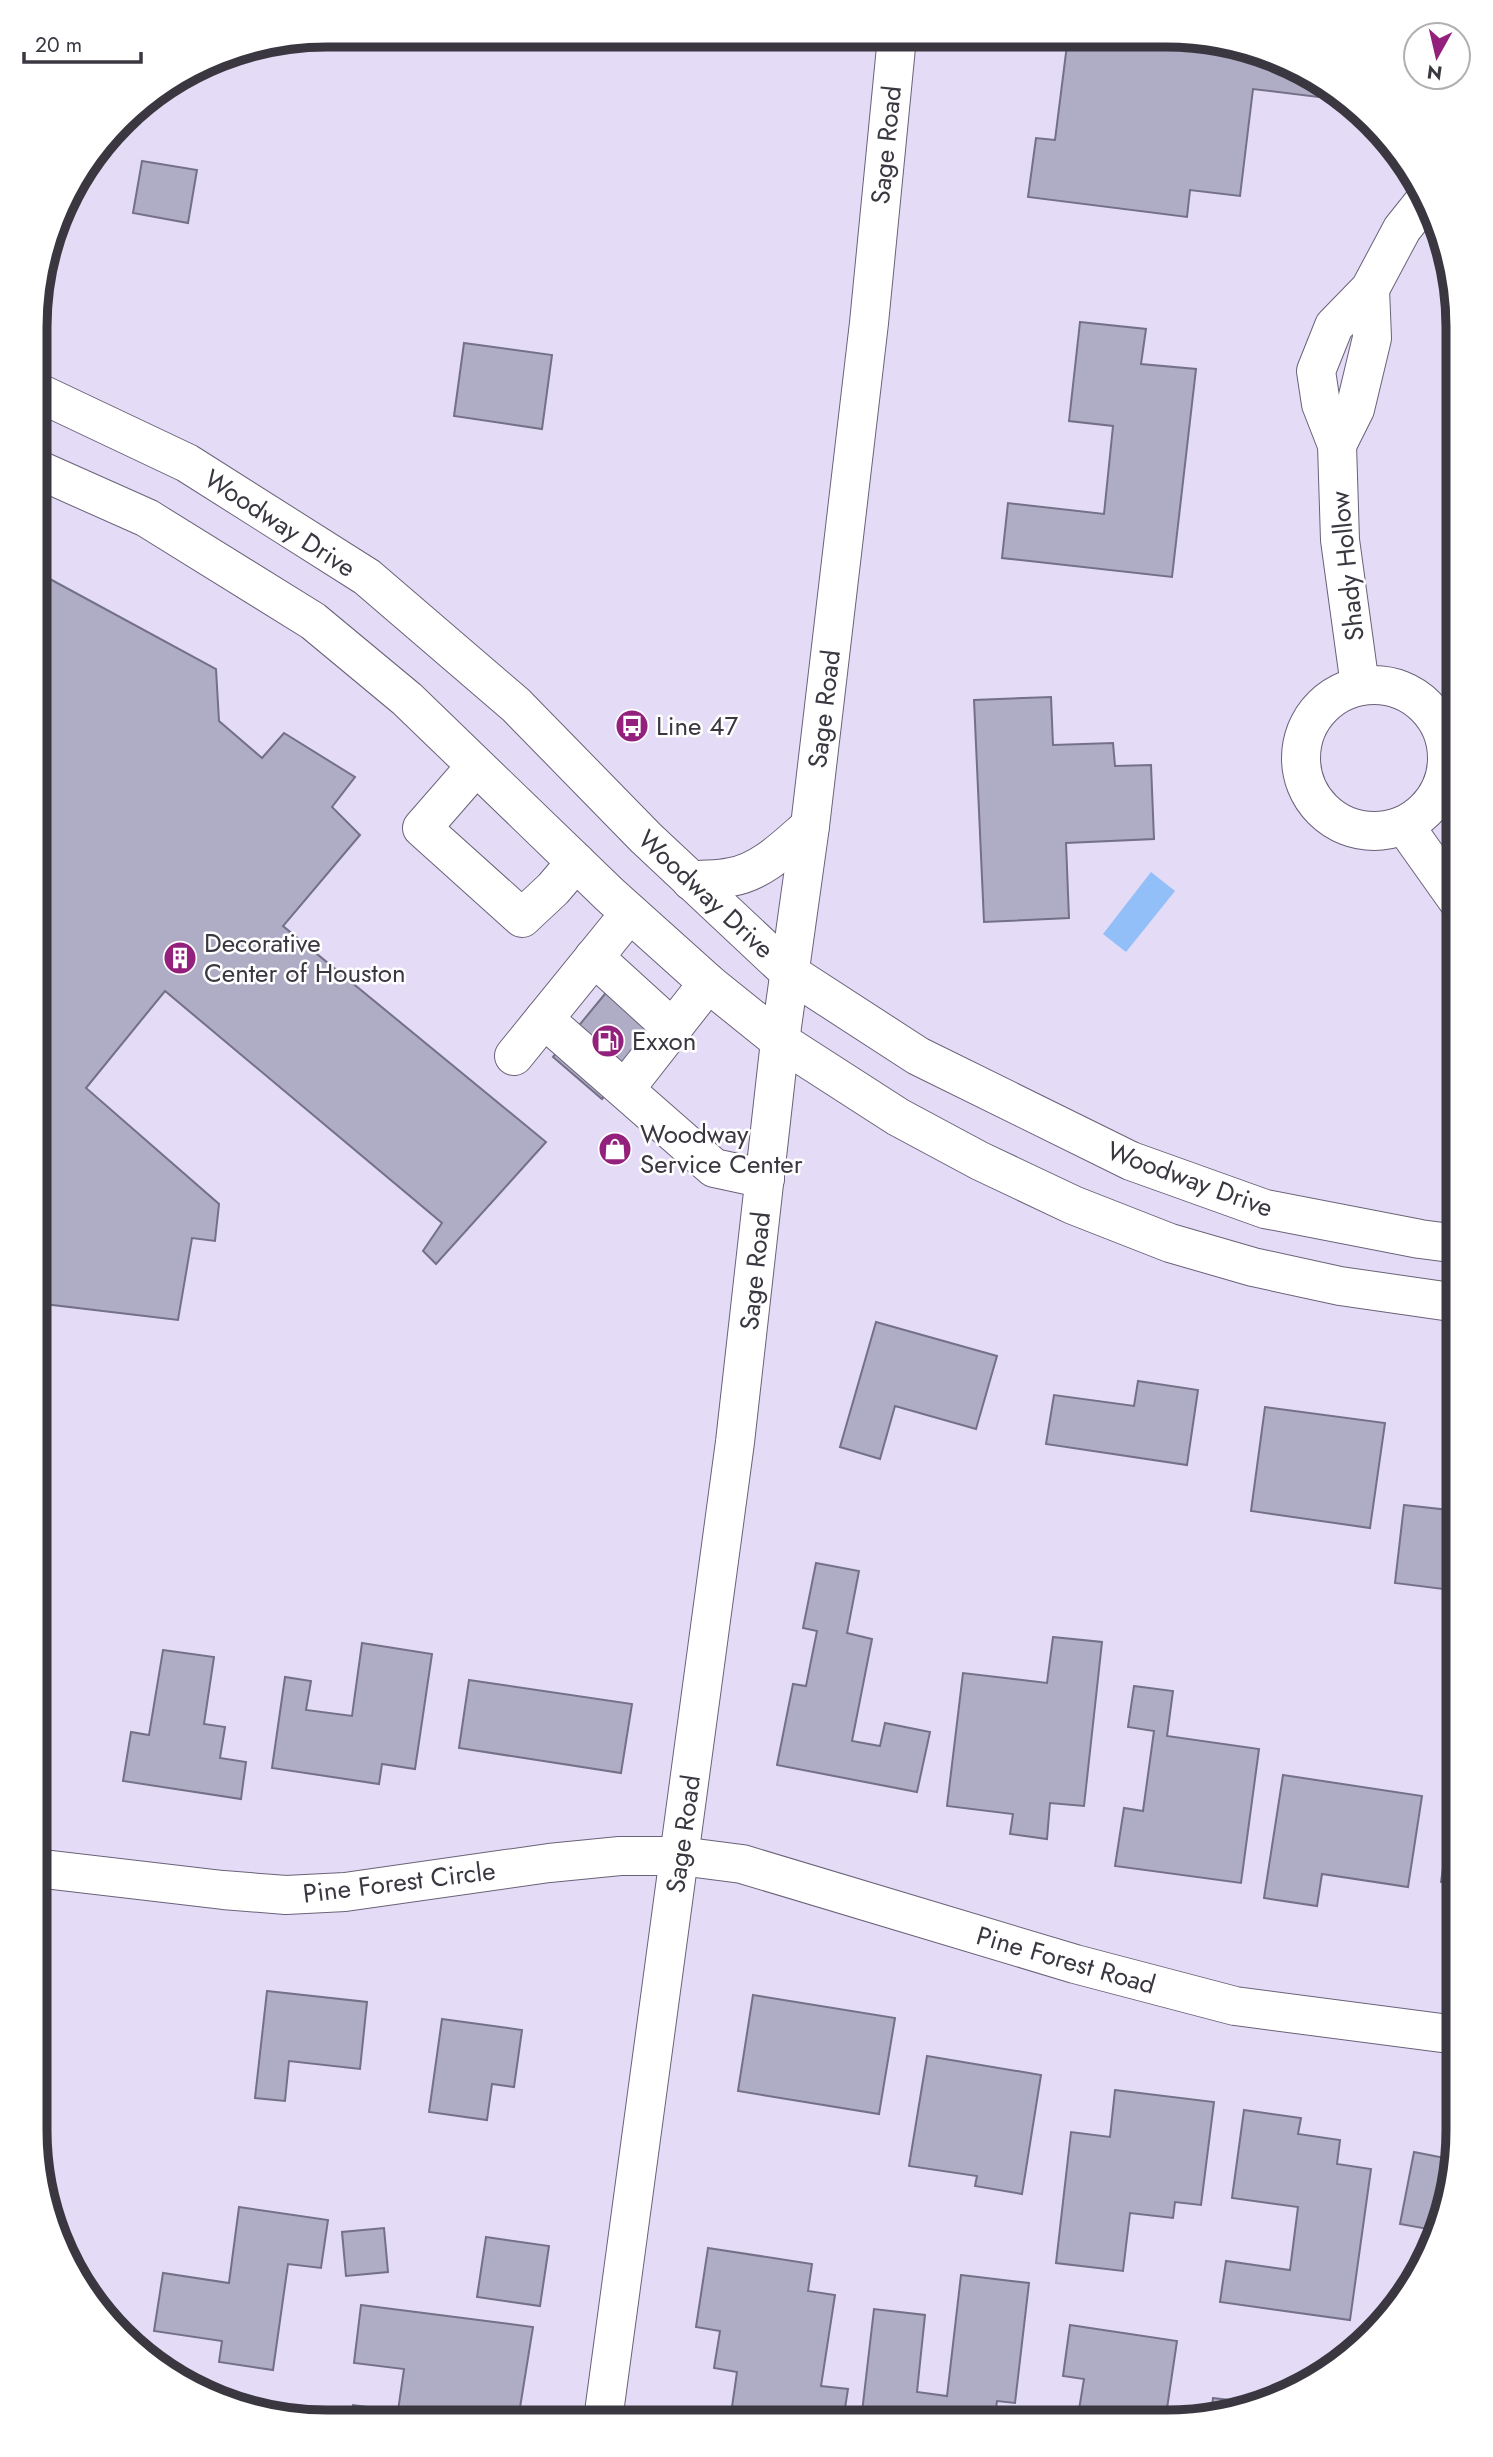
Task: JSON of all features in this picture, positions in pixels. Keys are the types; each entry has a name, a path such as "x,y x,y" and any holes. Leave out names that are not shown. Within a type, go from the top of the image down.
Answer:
{"street":[{"name":"Sage Road","path":"604,2410 736,1442 780,1041 810,826 869,323 896,47"},
{"name":"Shady Hollow","path":"1360,686 1340,540 1338,445 1321,404 1317,371 1334,327 1370,289 1402,229 1419,208"},
{"name":"Woodway Drive","path":"47,397 187,463 366,578 516,705 646,838 790,972 918,1056 1131,1161 1265,1209 1446,1242"},
{"path":"47,473 147,518 313,621 407,699 576,862 708,983 780,1041 898,1117 980,1161 1073,1205 1170,1243 1253,1267 1340,1286 1446,1301"},
{"path":"1446,743 1439,724 1425,705 1406,692 1383,685 1360,686 1337,695 1318,710 1305,732 1300,755 1304,780 1315,802 1332,819 1355,829 1380,831 1404,825 1425,811 1440,792 1446,773"},
{"path":"477,766 422,828 522,918 553,889 576,862"},
{"path":"1404,825 1446,884"},
{"path":"691,881 746,873 782,850 810,826"},
{"path":"514,1056 631,913"},
{"path":"594,957 672,1028"},
{"path":"625,1088 708,983"},
{"path":"544,1019 714,1168 765,1179"},
{"path":"1253,1267 1265,1209"},
{"name":"Pine Forest Circle","path":"47,1869 286,1895 345,1892 549,1863 620,1856 680,1856"},
{"name":"Pine Forest Road","path":"680,1856 742,1864 1075,1964 1235,2006 1446,2034"}],"water":[{"path":"1151,872 1175,891 1126,952 1103,934"}],"building":[{"path":"1067,47 1166,47 1221,53 1256,62 1290,76 1319,93 1318,97 1253,89 1240,196 1190,190 1187,217 1028,197 1036,138 1055,140"},
{"path":"142,161 197,170 188,223 133,213"},
{"path":"1080,322 1146,329 1141,364 1196,369 1172,577 1002,558 1008,503 1104,514 1113,426 1069,421"},
{"path":"464,343 552,355 542,429 454,416"},
{"name":"Decorative Center of Houston","path":"47,577 216,669 219,721 262,758 284,733 355,777 332,807 360,835 283,926 546,1142 436,1264 423,1251 442,1223 165,991 86,1088 219,1204 215,1241 192,1238 178,1320 47,1304"},
{"path":"1051,697 1053,745 1113,743 1115,766 1151,765 1154,839 1066,843 1069,918 984,922 974,700"},
{"name":"Exxon","path":"614,983 664,1024 602,1099 553,1057"},
{"path":"876,1322 997,1356 976,1429 895,1406 880,1459 840,1447"},
{"path":"1138,1381 1198,1390 1187,1465 1046,1444 1054,1395 1134,1406"},
{"path":"1265,1407 1385,1423 1370,1528 1251,1511"},
{"path":"1404,1505 1446,1510 1446,1589 1395,1583"},
{"path":"816,1563 859,1571 847,1633 872,1639 852,1741 880,1746 885,1723 930,1732 917,1792 777,1765 793,1684 806,1686 817,1631 803,1628"},
{"path":"1053,1637 1102,1642 1084,1806 1050,1803 1047,1839 1010,1834 1013,1814 947,1806 963,1673 1047,1683"},
{"path":"362,1643 432,1654 415,1769 382,1764 379,1784 272,1768 285,1677 311,1681 306,1710 352,1716"},
{"path":"163,1650 214,1657 204,1724 225,1727 220,1758 246,1762 241,1799 123,1781 131,1732 149,1735"},
{"path":"469,1680 632,1704 621,1773 459,1748"},
{"path":"1134,1686 1173,1691 1167,1736 1259,1749 1241,1883 1115,1866 1124,1808 1143,1811 1154,1731 1128,1727"},
{"path":"1283,1775 1422,1796 1408,1887 1322,1874 1317,1906 1264,1898"},
{"path":"1446,1847 1446,1883 1441,1882"},
{"path":"267,1991 367,2002 360,2069 289,2061 285,2101 255,2098"},
{"path":"753,1995 895,2018 879,2114 738,2091"},
{"path":"442,2019 522,2030 514,2087 492,2084 487,2120 429,2112"},
{"path":"927,2056 1041,2075 1022,2194 975,2186 977,2176 909,2166"},
{"path":"1115,2090 1214,2102 1201,2205 1175,2202 1173,2218 1130,2213 1123,2271 1056,2263 1071,2132 1110,2137"},
{"path":"1244,2110 1301,2118 1298,2134 1340,2140 1337,2164 1371,2169 1350,2320 1220,2302 1226,2261 1290,2270 1298,2207 1232,2198"},
{"path":"1414,2152 1444,2158 1440,2185 1427,2229 1400,2224"},
{"path":"239,2207 328,2220 321,2268 288,2264 273,2370 219,2362 222,2341 154,2331 163,2273 229,2283"},
{"path":"384,2228 388,2272 346,2276 342,2232"},
{"path":"486,2237 549,2246 540,2306 477,2297"},
{"path":"708,2248 812,2264 808,2291 835,2295 821,2386 848,2389 845,2410 751,2410 732,2407 737,2372 714,2368 720,2331 696,2327"},
{"path":"961,2275 1029,2283 1015,2403 997,2401 996,2410 862,2410 874,2309 925,2315 917,2392 947,2396"},
{"path":"361,2305 533,2327 520,2410 398,2410 404,2369 354,2363"},
{"path":"1070,2325 1177,2341 1167,2410 1079,2410 1084,2379 1063,2376"},
{"path":"1213,2398 1235,2401 1221,2404 1212,2406"},
{"path":"353,2405 390,2410 352,2410"}],"place":[{"name":"Line 47","path":"632,726"},
{"name":"Decorative Center of Houston","path":"180,958"},
{"name":"Exxon","path":"608,1041"},
{"name":"Woodway Service Center","path":"615,1149"}]}
